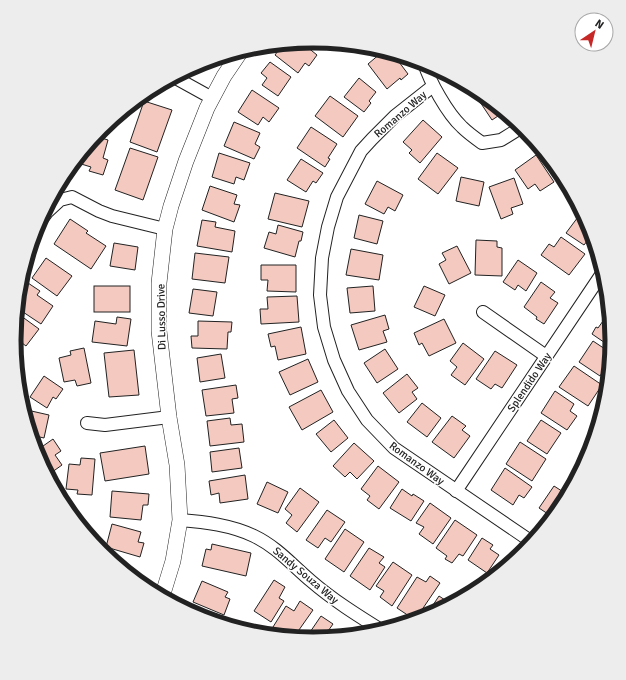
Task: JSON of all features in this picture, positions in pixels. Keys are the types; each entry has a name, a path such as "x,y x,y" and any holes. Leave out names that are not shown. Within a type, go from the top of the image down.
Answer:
{"street":[{"name":"Di Lusso Drive","path":"164,591 173,561 180,520 177,466 169,417 159,331 160,283 165,229 186,161 212,98 236,58"},
{"path":"427,71 433,86 461,127 482,143 501,140 516,131"},
{"path":"180,80 212,98"},
{"name":"Romanzo Way","path":"433,86 395,116 372,138 362,151 337,197 328,226 322,258 320,295 324,327 334,360 348,391 367,420 394,448 527,539"},
{"path":"54,206 60,200 72,197 112,216 165,229"},
{"name":"Splendido Way","path":"456,491 598,279"},
{"path":"483,312 546,356"},
{"path":"86,423 106,425 169,417"},
{"name":"Sandy Souza Way","path":"180,520 203,522 228,527 268,543 325,593 374,625"}],"building":[{"path":"309,48 317,55 309,66 305,63 298,73 275,55 279,50"},
{"path":"378,56 384,57 386,59 389,58 398,60 408,74 401,80 400,78 387,89 368,64"},
{"path":"270,62 291,77 278,96 262,85 267,78 261,73"},
{"path":"359,78 376,92 369,101 371,103 364,112 344,97"},
{"path":"252,90 279,108 269,122 263,117 258,125 238,112"},
{"path":"330,96 358,116 343,137 315,116"},
{"path":"478,99 500,115 492,120"},
{"path":"144,102 172,110 157,152 130,142"},
{"path":"423,120 442,137 420,163 409,153 412,150 403,142"},
{"path":"234,122 260,133 255,144 260,147 254,159 224,146"},
{"path":"311,127 337,144 328,158 330,159 325,167 297,148"},
{"path":"102,138 108,140 103,158 108,160 103,175 89,171 91,167 80,164 93,147"},
{"path":"130,148 158,157 143,200 115,190"},
{"path":"219,153 250,163 244,180 236,177 234,184 212,177"},
{"path":"437,153 458,168 438,194 418,179"},
{"path":"536,155 554,182 540,191 535,184 528,189 515,170"},
{"path":"301,159 323,173 316,183 313,181 306,192 287,180"},
{"path":"461,177 484,182 479,206 456,201"},
{"path":"514,178 523,204 511,208 513,214 501,219 489,187"},
{"path":"377,181 403,195 395,211 388,207 384,214 365,204"},
{"path":"210,186 237,195 234,204 240,205 234,222 202,210"},
{"path":"275,193 309,201 302,227 268,219"},
{"path":"359,215 383,221 377,244 354,238"},
{"path":"578,217 588,240 584,245 566,233"},
{"path":"70,219 88,231 86,233 106,246 91,269 54,244"},
{"path":"202,220 216,222 215,227 235,231 232,252 197,246"},
{"path":"278,225 303,232 295,257 264,248 269,232 276,234"},
{"path":"561,237 585,254 569,275 541,255 549,244 554,247"},
{"path":"476,240 497,241 497,247 502,248 502,276 475,275"},
{"path":"114,243 138,247 135,270 110,266"},
{"path":"457,246 471,273 449,284 439,264 446,260 442,253"},
{"path":"351,249 383,255 379,280 346,275"},
{"path":"195,253 229,257 225,283 192,279"},
{"path":"46,258 72,276 57,296 32,278"},
{"path":"518,260 537,273 526,291 518,285 515,290 503,282"},
{"path":"261,265 296,265 296,292 267,291 268,280 261,280"},
{"path":"541,282 555,292 550,298 558,303 544,324 536,319 537,317 524,307"},
{"path":"28,283 40,291 37,295 53,306 41,324 22,312"},
{"path":"94,286 130,286 130,312 94,312"},
{"path":"373,286 375,311 350,313 347,288"},
{"path":"424,286 445,295 435,316 414,307"},
{"path":"193,289 217,292 213,316 189,313"},
{"path":"297,296 299,322 261,324 260,309 268,309 267,297"},
{"path":"385,315 389,329 383,331 387,342 359,350 351,325"},
{"path":"22,317 39,329 26,346 21,342"},
{"path":"117,317 131,319 127,346 92,342 95,321 116,324"},
{"path":"444,319 456,343 429,356 422,343 419,345 414,333"},
{"path":"604,320 605,343 592,334 596,327 598,328"},
{"path":"198,321 232,322 231,332 228,332 227,349 192,348 191,336 198,336"},
{"path":"301,327 306,354 278,360 275,346 271,347 268,334"},
{"path":"593,341 605,349 603,371 600,376 579,362"},
{"path":"463,343 484,359 465,385 451,375 457,367 450,361"},
{"path":"84,348 91,383 77,386 75,380 64,382 59,358 71,355 70,351"},
{"path":"385,349 398,369 377,383 364,363"},
{"path":"134,350 139,395 109,397 104,353"},
{"path":"495,351 517,365 502,388 495,384 491,389 476,379"},
{"path":"221,354 225,378 200,382 197,358"},
{"path":"308,359 318,382 290,395 279,372"},
{"path":"574,366 602,385 588,406 559,387"},
{"path":"407,374 418,388 412,392 417,399 399,413 383,393"},
{"path":"44,376 63,389 56,399 53,397 47,408 30,397"},
{"path":"236,385 238,398 232,399 234,413 206,416 202,390"},
{"path":"321,390 333,412 302,430 289,407"},
{"path":"555,391 574,404 570,411 577,416 567,430 541,413"},
{"path":"422,403 441,418 427,437 407,422"},
{"path":"30,411 49,415 44,438 37,436"},
{"path":"452,416 466,426 462,430 470,436 454,458 432,442"},
{"path":"230,418 231,425 242,424 244,442 210,446 207,421"},
{"path":"334,420 348,438 331,452 316,434"},
{"path":"541,420 561,433 547,454 527,441"},
{"path":"53,439 61,451 55,455 62,465 52,472 41,447"},
{"path":"520,442 546,459 532,481 506,464"},
{"path":"354,443 374,461 357,479 350,472 345,477 333,466"},
{"path":"145,446 149,474 105,481 100,453"},
{"path":"239,448 242,468 212,472 210,452"},
{"path":"81,458 95,459 92,495 77,494 78,490 66,489 69,464 80,465"},
{"path":"378,466 399,482 379,509 367,500 370,496 361,489"},
{"path":"505,468 532,487 524,498 519,495 513,505 491,490"},
{"path":"245,475 248,499 220,503 219,493 211,495 209,481"},
{"path":"267,482 288,492 278,513 257,504"},
{"path":"554,486 563,492 548,514 539,508"},
{"path":"300,488 319,502 297,532 286,523 292,515 285,509"},
{"path":"402,489 412,496 413,494 424,501 411,521 390,508"},
{"path":"112,491 149,494 148,505 143,505 141,520 110,517"},
{"path":"430,503 451,518 433,544 419,534 424,527 416,523"},
{"path":"327,510 345,522 331,542 325,538 318,548 306,540"},
{"path":"455,520 477,535 463,556 459,554 452,563 445,559 447,556 436,548"},
{"path":"112,524 141,532 138,542 144,543 140,557 109,548 106,545"},
{"path":"345,529 364,542 344,572 325,559"},
{"path":"482,538 493,545 490,549 499,555 487,573 468,560"},
{"path":"212,544 251,553 246,576 202,566 206,549 211,550"},
{"path":"369,548 384,557 379,563 385,567 370,590 350,576"},
{"path":"393,562 412,575 392,606 380,597 384,591 376,586"},
{"path":"430,576 440,583 421,612 409,616 397,608 417,577 426,582"},
{"path":"274,580 285,587 279,598 284,601 271,622 254,611"},
{"path":"202,581 228,592 225,597 230,599 224,615 193,602"},
{"path":"439,596 445,600 442,602 432,607"},
{"path":"300,601 313,610 298,631 278,630 273,627 286,606 294,611"},
{"path":"321,616 333,624 328,631 310,632"}]}
